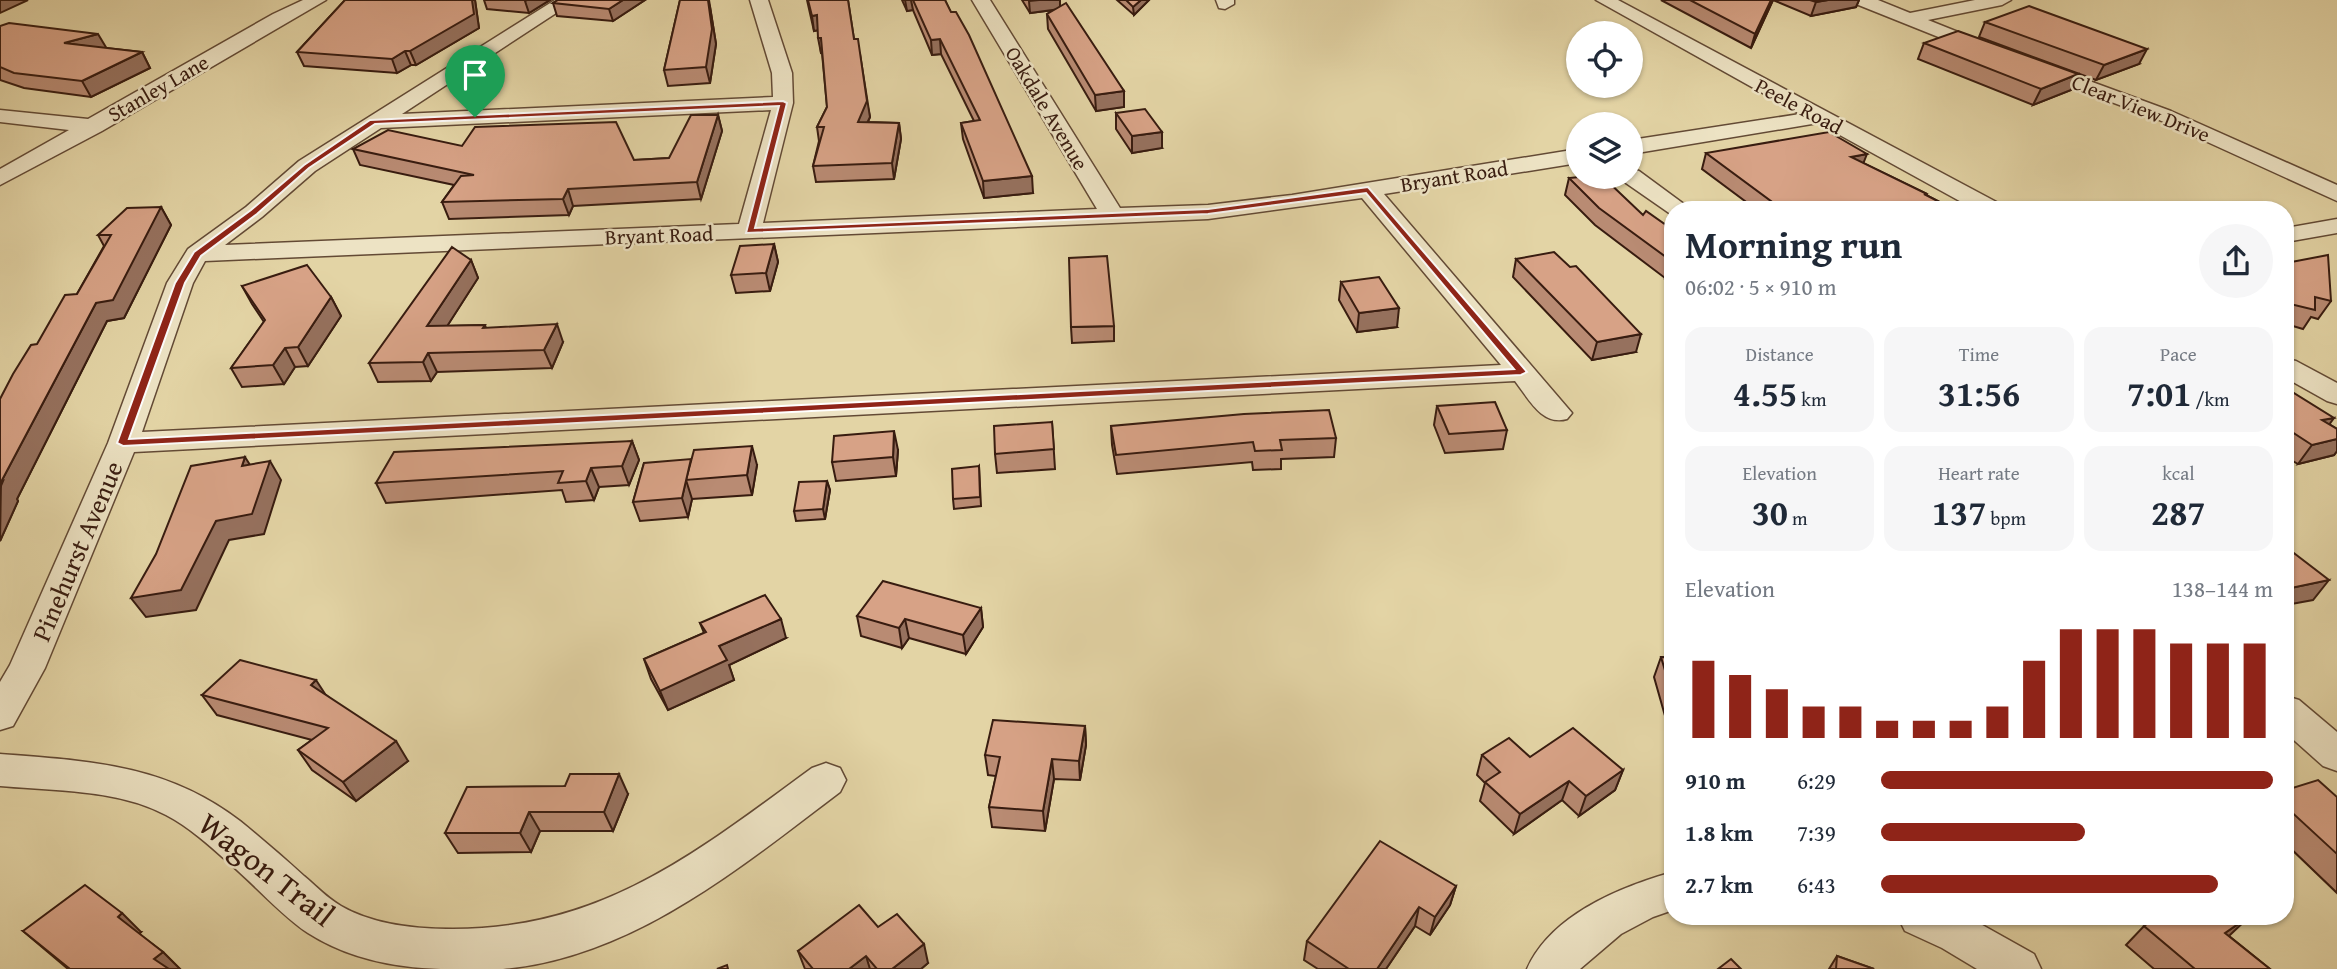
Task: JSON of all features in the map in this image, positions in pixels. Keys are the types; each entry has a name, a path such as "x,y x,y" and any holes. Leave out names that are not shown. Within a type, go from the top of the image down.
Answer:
{"street":[{"name":"Stanley Lane","path":"0,178 279,18 317,0"},
{"name":"Pinehurst Avenue","path":"0,715 27,668 123,443 180,283 198,254 254,212 307,166 567,0"},
{"path":"750,231 783,103 782,73 759,0"},
{"name":"Oakdale Avenue","path":"981,0 1113,216"},
{"name":"Peele Road","path":"1605,0 1977,201"},
{"name":"Clear View Drive","path":"1862,0 2164,115 2337,194"},
{"path":"1906,19 2002,0"},
{"path":"373,122 783,103"},
{"path":"0,116 94,126"},
{"path":"1643,145 1818,117"},
{"name":"Bryant Road","path":"198,254 1208,212 1368,190 1566,158"},
{"path":"1643,184 1667,201"},
{"path":"1368,190 1557,413"},
{"path":"2294,234 2337,226"},
{"path":"2294,371 2337,395"},
{"path":"123,443 1521,372"},
{"path":"2294,718 2337,755"},
{"name":"Wagon Trail","path":"0,770 126,782 169,796 202,816 322,918 357,936 404,947 456,951 522,946 575,933 620,916 675,889 827,780"},
{"path":"1550,969 1581,937 1617,912 1664,894"},
{"path":"1938,925 2018,969"}],"building":[{"path":"345,0 472,0 474,14 392,59 297,52"},
{"path":"558,0 623,0 609,9 553,3"},
{"path":"680,0 708,0 712,29 706,67 664,70"},
{"path":"808,0 848,0 854,39 858,39 867,101 858,122 899,123 892,163 813,166 824,127 817,127 827,107 817,15 812,16"},
{"path":"913,0 945,0 951,12 956,12 969,35 1032,176 983,181 961,123 980,120 940,39 931,40"},
{"path":"1126,0 1141,0 1133,7"},
{"path":"1690,0 1771,0 1755,34"},
{"path":"1066,3 1124,91 1095,95 1047,14"},
{"path":"2029,6 2147,49 2104,65 1985,22"},
{"path":"9,23 98,34 64,43 142,52 82,81 14,73 0,67 0,26"},
{"path":"1958,31 2078,74 2041,89 1924,43"},
{"path":"1145,109 1162,132 1132,136 1116,113"},
{"path":"691,115 718,115 697,182 568,189 563,199 442,202 461,176 474,175 353,149 388,130 462,146 475,127 616,122 634,160 669,158"},
{"path":"1829,132 1867,154 1851,157 1938,201 1771,201 1706,153"},
{"path":"1580,189 1616,189 1643,215 1646,211 1664,224 1664,256 1599,208"},
{"path":"161,207 113,300 96,303 0,488 0,399 13,374 31,345 37,344 65,295 77,294 111,235 98,235 127,208"},
{"path":"774,244 766,273 731,275 740,246"},
{"path":"452,247 471,260 427,326 485,325 483,328 557,324 544,350 428,353 423,362 369,363"},
{"path":"1554,252 1570,267 1576,266 1641,334 1597,342 1516,259"},
{"path":"2328,255 2331,301 2315,297 2315,310 2294,305 2294,261"},
{"path":"1107,256 1114,326 1071,327 1069,258"},
{"path":"307,265 331,297 298,347 285,348 273,365 231,368 265,320 242,286"},
{"path":"1379,277 1399,308 1359,313 1341,282"},
{"path":"2294,393 2334,418 2322,420 2337,429 2337,439 2312,445 2294,433"},
{"path":"1495,402 1507,430 1449,434 1437,406"},
{"path":"1329,410 1336,438 1280,440 1282,450 1255,451 1253,442 1116,455 1111,426 1244,414"},
{"path":"1052,422 1054,449 995,454 994,426"},
{"path":"894,431 893,457 832,462 834,436"},
{"path":"632,441 622,466 591,468 586,481 558,483 563,471 376,483 394,452"},
{"path":"752,446 747,475 686,480 694,450"},
{"path":"245,457 242,466 270,461 252,514 216,521 181,590 131,598 156,554 191,466"},
{"path":"691,459 682,498 633,502 644,463"},
{"path":"979,466 980,497 953,499 952,469"},
{"path":"827,481 823,509 794,511 799,482"},
{"path":"2294,553 2329,580 2294,587"},
{"path":"883,581 981,608 963,635 905,619 899,628 857,616"},
{"path":"765,595 781,619 719,646 727,660 660,691 644,659 706,632 700,623"},
{"path":"240,660 316,680 311,685 396,741 343,782 298,750 328,728 202,695"},
{"path":"993,720 1085,726 1079,761 1052,759 1043,811 989,807 1000,757 985,755"},
{"path":"1573,728 1623,770 1586,796 1569,781 1520,814 1485,782 1500,772 1482,755 1509,738 1530,757"},
{"path":"570,774 619,774 604,812 529,812 520,833 445,833 467,787 565,786"},
{"path":"2318,780 2337,797 2337,854 2294,814 2294,788"},
{"path":"1380,841 1456,886 1435,917 1419,907 1377,969 1349,969 1307,941"},
{"path":"85,885 122,913 118,917 163,952 154,959 169,969 70,969 23,931"},
{"path":"859,905 878,927 897,914 924,944 892,969 877,969 866,956 849,969 813,969 798,951"},
{"path":"2236,925 2225,933 2270,969 2195,969 2144,926"},
{"path":"1837,956 1874,969 1836,969"},
{"path":"1731,959 1741,969 1718,969"}],"route":[{"path":"783,103 750,231 1208,212 1368,190 1521,372 123,443 180,283 198,254 254,212 307,166 373,122 475,117 783,103"}]}
